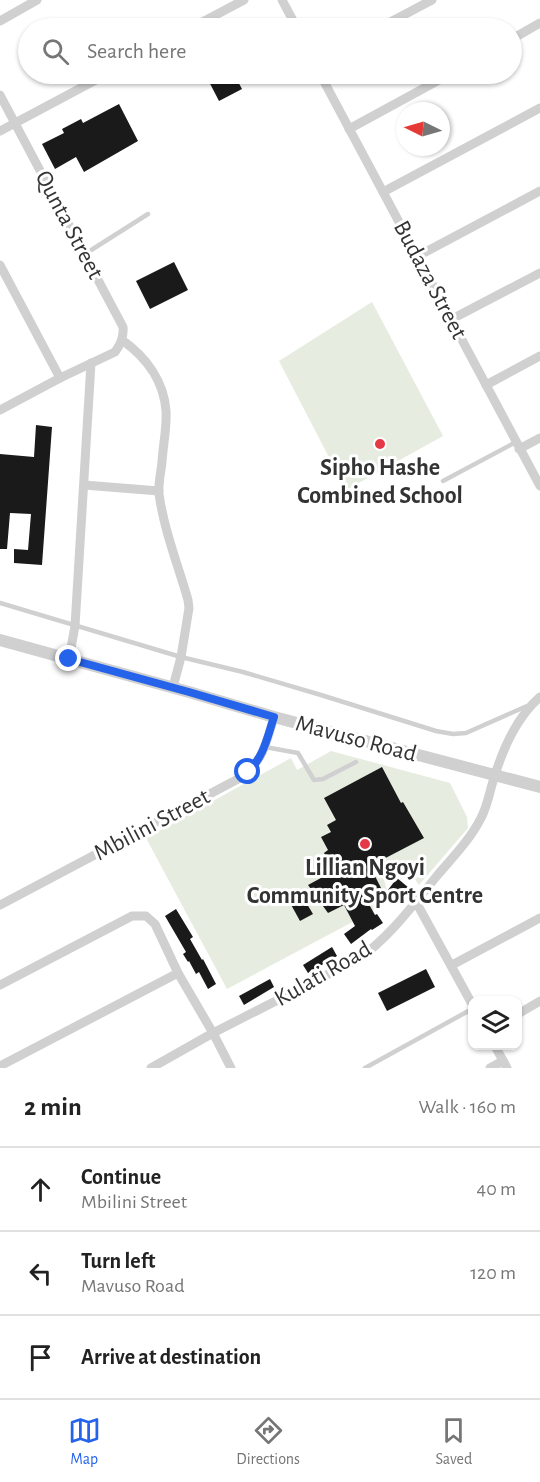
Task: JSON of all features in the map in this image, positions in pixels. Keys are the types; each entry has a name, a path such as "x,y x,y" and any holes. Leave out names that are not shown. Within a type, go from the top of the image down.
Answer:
{"street":[{"path":"0,21 37,0"},
{"path":"210,18 244,0"},
{"path":"282,0 292,18"},
{"path":"398,18 432,0"},
{"path":"522,34 540,24"},
{"path":"0,131 88,84"},
{"name":"Budaza Street","path":"325,84 540,486"},
{"path":"349,129 432,84"},
{"name":"Qunta Street","path":"0,95 123,327 122,340"},
{"path":"382,192 540,108"},
{"path":"418,256 540,191"},
{"path":"0,265 60,378"},
{"path":"452,319 540,273"},
{"path":"0,410 115,352 122,340 144,359 153,372 164,397 166,414 159,490 164,519 189,608 181,657 172,687"},
{"path":"486,385 540,356"},
{"path":"69,659 75,626 91,363"},
{"path":"518,445 540,438"},
{"path":"84,485 159,490"},
{"name":"Mavuso Road","path":"0,640 274,717 540,787"},
{"name":"Kulati Road","path":"151,1068 213,1033 358,959 380,941 416,902 472,833 481,819 502,752 536,700"},
{"name":"Mbilini Street","path":"0,905 238,779 258,762 274,717"},
{"path":"416,902 468,996"},
{"path":"0,985 126,919 138,915 146,916 155,924 178,973 231,1068"},
{"path":"452,965 540,918"},
{"path":"0,1066 178,973"},
{"path":"522,1012 540,1001"},
{"path":"490,1068 505,1064 497,1050"}],"lane":[{"path":"85,254 148,214"},
{"path":"443,481 518,445"},
{"path":"0,603 181,657 243,672 436,731 453,734 466,733 536,700"},
{"path":"265,747 298,753 313,779 317,780 322,780 356,762"},
{"path":"365,1068 468,1011"}],"shaded area":[{"path":"372,302 443,436 346,490 279,361"},
{"path":"331,751 450,783 467,817 468,828 419,885 404,865 384,879 390,902 227,989 146,838 291,758 297,770"}],"building":[{"path":"210,84 239,84 242,89 219,101"},
{"path":"119,104 138,141 84,172 76,157 55,169 42,144 64,133 62,129 81,119 83,123"},
{"path":"174,262 188,290 150,309 136,281"},
{"path":"36,425 52,427 42,565 14,563 14,549 28,550 31,514 10,513 7,549 0,549 0,454 34,457"},
{"name":"Lillian Ngoyi Community Sport Centre","path":"382,767 401,803 403,802 424,838 374,864 378,872 374,874 382,890 366,899 375,915 377,914 383,923 351,944 344,934 355,926 344,905 328,913 308,885 332,872 329,868 332,867 324,853 328,850 321,837 331,832 327,825 336,820 324,798"},
{"path":"397,878 409,888 399,900 388,890"},
{"path":"301,894 313,914 300,921 289,901"},
{"path":"176,909 193,937 190,939 216,984 208,989 199,972 196,974 183,954 186,952 165,916"},
{"path":"332,947 337,956 308,973 303,965"},
{"path":"426,969 435,987 387,1011 378,993"},
{"path":"270,979 274,987 244,1005 239,996"}],"place":[{"name":"Sipho Hashe Combined School","path":"380,444"},
{"name":"Lillian Ngoyi Community Sport Centre","path":"365,844"}],"route":[{"path":"69,659 274,717 258,762 248,772"}]}
